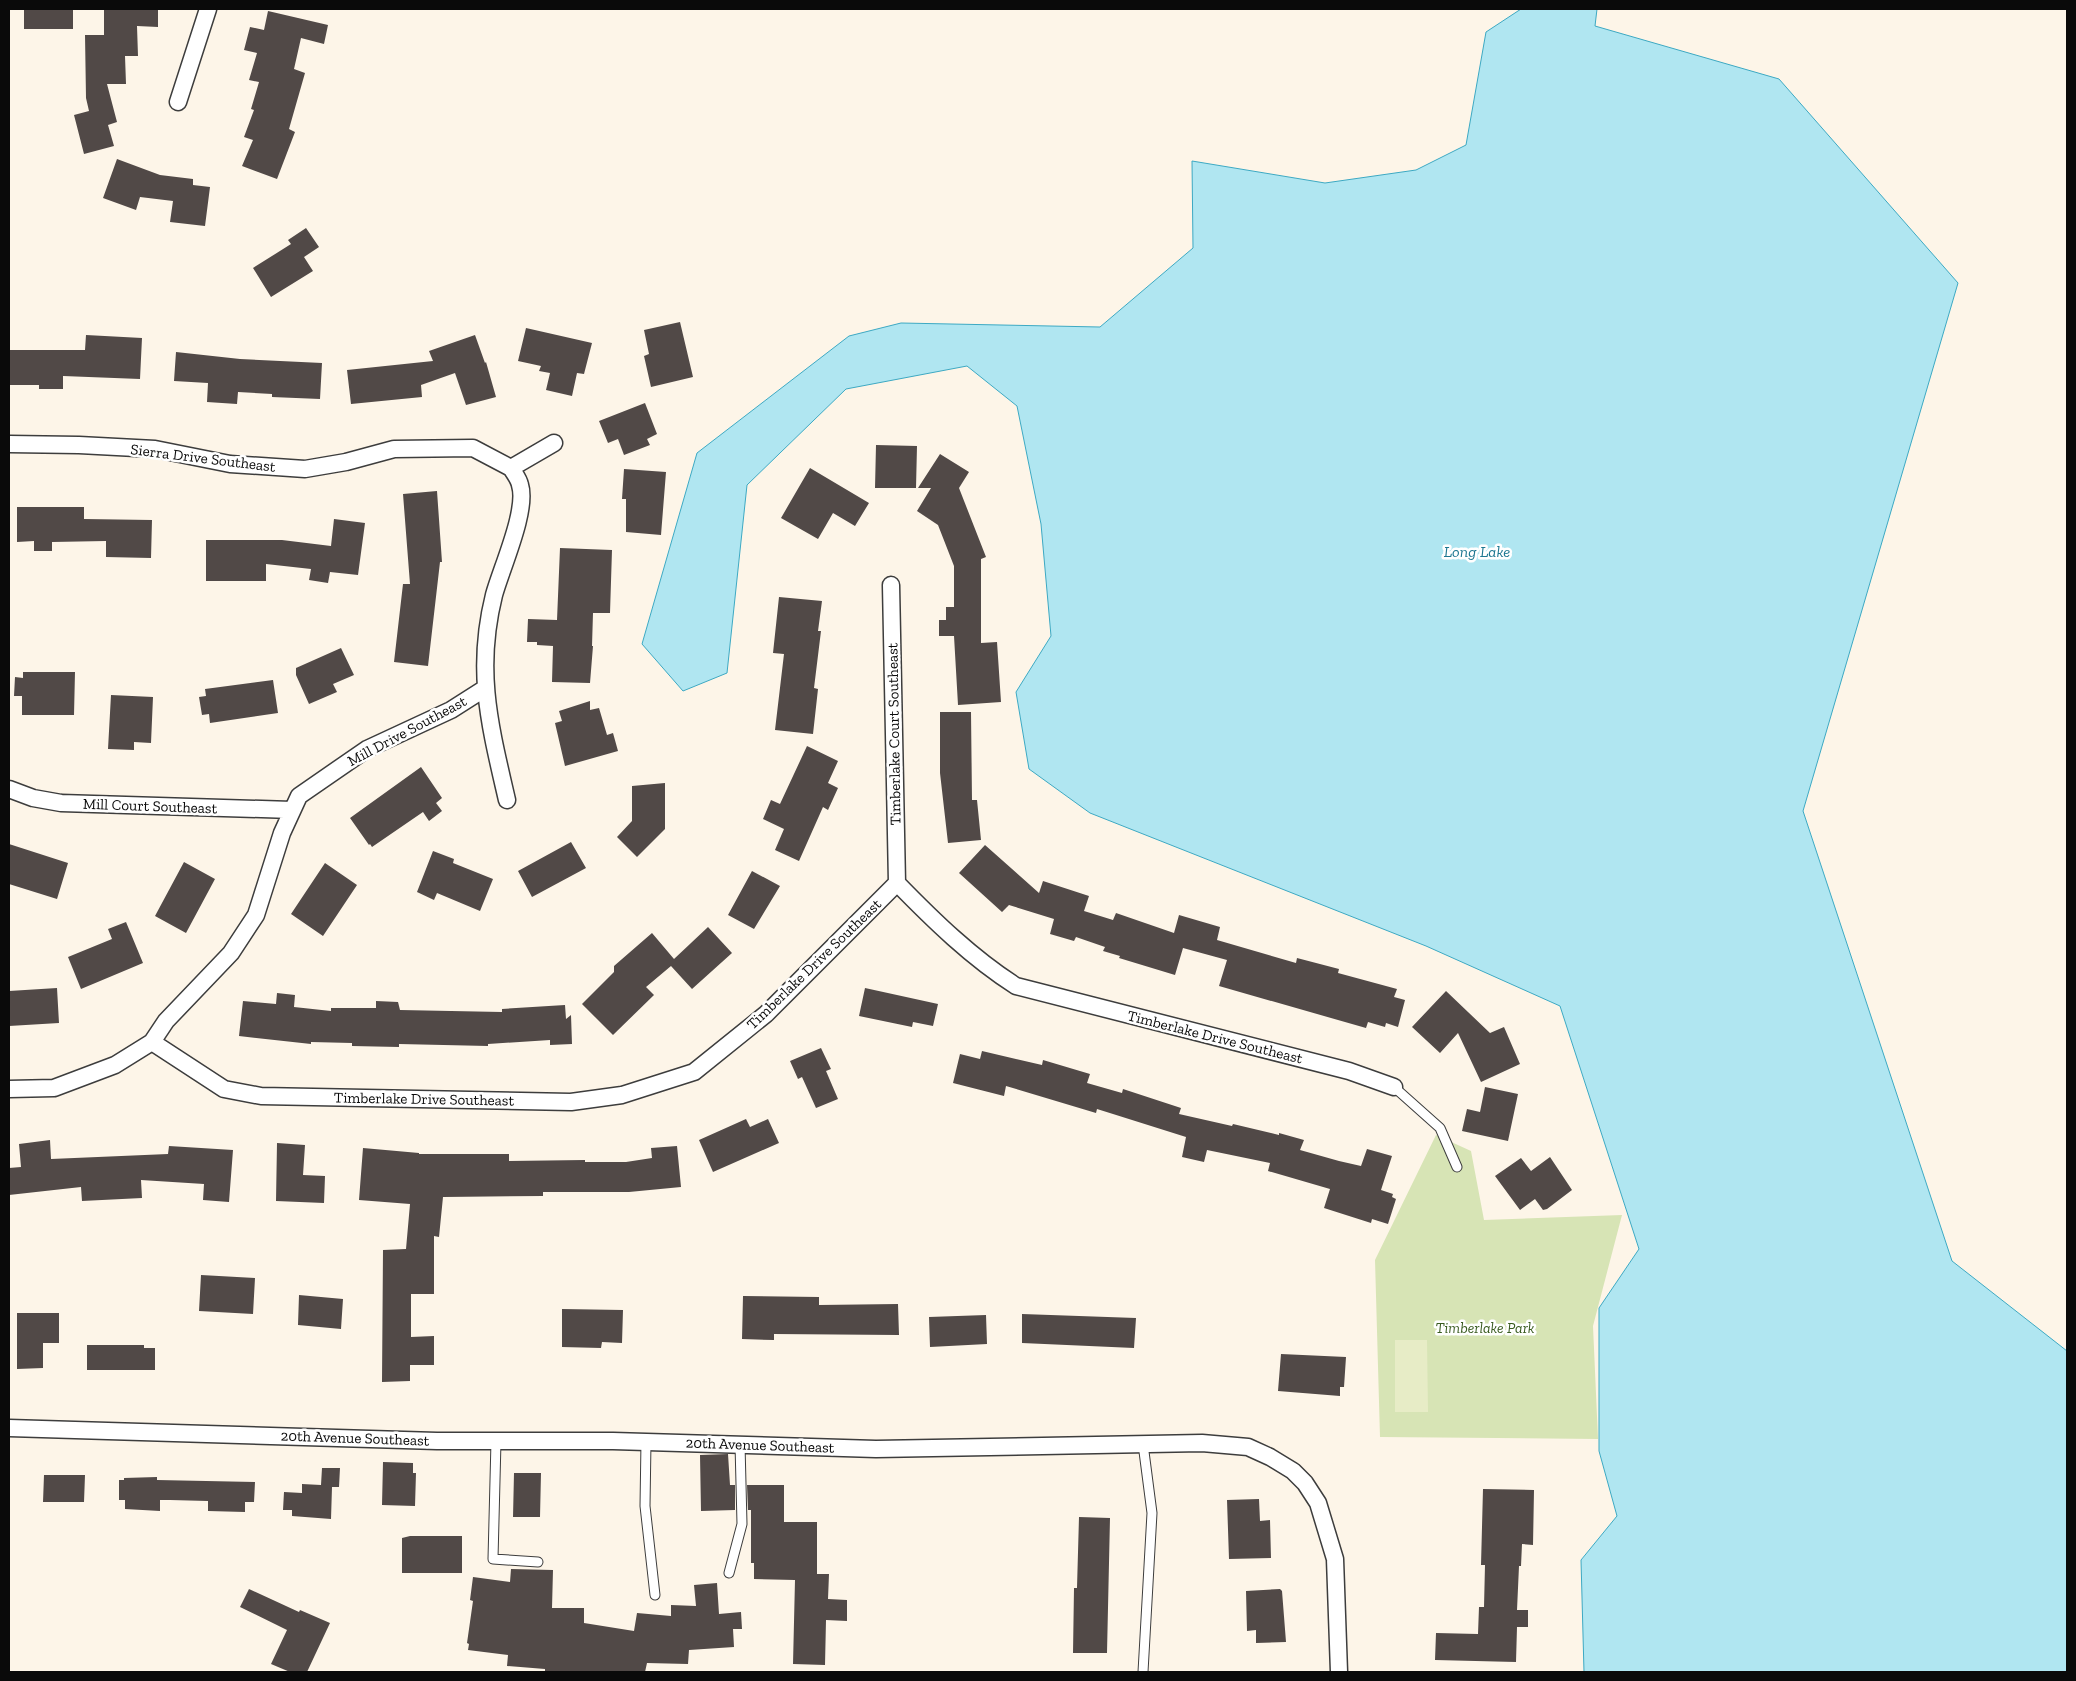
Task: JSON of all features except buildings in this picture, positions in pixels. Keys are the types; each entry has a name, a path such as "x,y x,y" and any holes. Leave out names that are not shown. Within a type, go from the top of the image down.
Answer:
{"street":[{"path":"178,102 208,9"},
{"path":"511,468 554,443"},
{"name":"Sierra Drive Southeast","path":"9,444 155,449 230,464 305,469 346,462 394,449 473,448 511,468"},
{"name":"Mill Drive Southeast","path":"507,800 484,689 485,637 494,594 512,541 519,512 521,486 511,468"},
{"name":"Timberlake Court Southeast","path":"891,584 897,883"},
{"name":"Mill Drive Southeast","path":"152,1042 166,1022 231,953 256,915 282,833 299,796 368,749 451,710 484,689"},
{"name":"Mill Court Southeast","path":"9,789 33,798 61,803 292,810"},
{"name":"Timberlake Drive Southeast","path":"152,1042 224,1089 261,1096 571,1102 622,1096 694,1072 719,1053 766,1014 897,883 922,909 993,972 1016,986 1349,1071 1394,1087"},
{"path":"9,1090 54,1088 115,1065 152,1042"},
{"name":"20th Avenue Southeast","path":"9,1428 496,1441 646,1442 910,1449 1202,1443 1248,1447 1270,1457 1293,1471 1305,1483 1318,1503 1327,1526 1335,1559 1339,1672"}],"lane":[{"path":"1394,1087 1440,1128 1457,1168"},
{"path":"496,1441 493,1559 538,1562"},
{"path":"646,1442 644,1506 655,1595"},
{"path":"729,1573 742,1524 740,1444"},
{"path":"1143,1444 1152,1513 1143,1672"}],"green space":[{"name":"Timberlake Park","path":"1436,1135 1471,1151 1484,1220 1622,1215 1593,1326 1598,1439 1380,1437 1375,1260"},
{"path":"1395,1340 1427,1340 1428,1412 1395,1412"}],"water":[{"name":"Long Lake","path":"1521,9 1597,9 1595,26 1779,79 1958,283 1803,811 1952,1261 2067,1351 2067,1672 1584,1672 1581,1560 1617,1516 1599,1451 1599,1308 1639,1249 1560,1006 1426,946 1090,813 1029,769 1016,692 1051,636 1041,524 1017,406 967,366 846,389 747,485 727,673 683,691 642,644 697,453 849,336 901,323 1100,327 1193,248 1192,161 1325,183 1416,170 1466,145 1486,32"}]}
